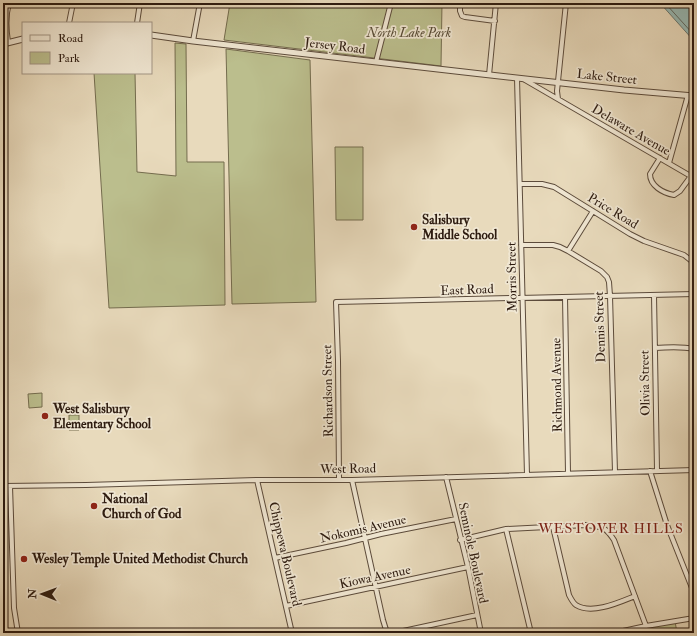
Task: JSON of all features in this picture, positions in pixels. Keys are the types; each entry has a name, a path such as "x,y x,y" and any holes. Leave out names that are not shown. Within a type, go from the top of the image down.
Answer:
{"street":[{"path":"9,3 6,14 6,43 22,39"},
{"path":"69,22 73,3"},
{"path":"137,22 140,3"},
{"path":"193,40 200,3"},
{"path":"376,62 391,3"},
{"path":"460,3 460,11 462,16 495,21"},
{"path":"489,75 496,3"},
{"path":"558,99 557,91 566,3"},
{"name":"Jersey Road","path":"152,35 517,78"},
{"name":"Lake Street","path":"517,78 691,96"},
{"name":"Morris Street","path":"517,78 527,474"},
{"name":"Delaware Avenue","path":"523,79 692,177"},
{"path":"669,163 691,96"},
{"path":"660,158 650,174 650,177 654,186 660,190 670,195 674,195 680,191 692,177"},
{"name":"Price Road","path":"520,184 536,183 549,185 636,237 684,255 694,263"},
{"path":"568,251 593,211"},
{"name":"Dennis Street","path":"521,245 553,245 560,247 601,271 607,277 610,296 615,472"},
{"name":"East Road","path":"336,302 694,294"},
{"name":"Olivia Street","path":"654,295 657,470"},
{"name":"Richmond Avenue","path":"565,297 568,473"},
{"name":"Richardson Street","path":"336,302 339,479"},
{"path":"655,348 684,347 694,349"},
{"name":"West Road","path":"3,486 100,485 257,480 352,480 694,470"},
{"path":"650,471 667,525 694,593"},
{"name":"Seminole Boulevard","path":"446,477 460,540 468,567 481,633"},
{"name":"Chippewa Boulevard","path":"257,480 292,633"},
{"path":"352,480 387,633"},
{"path":"10,486 14,608 18,633"},
{"name":"Nokomis Avenue","path":"275,558 456,519"},
{"path":"460,540 506,529 586,525 604,528 609,532 614,540 646,626"},
{"path":"553,527 569,595 576,605 586,609 599,608 609,606 635,596"},
{"path":"506,529 531,633"},
{"name":"Kiowa Avenue","path":"286,606 468,567"},
{"path":"394,633 477,614"},
{"path":"614,633 694,618"}],"green space":[{"name":"North Lake Park","path":"230,3 442,3 441,66 224,40"},
{"path":"175,43 186,44 187,162 224,162 225,305 109,308 94,74 135,74 137,172 176,176"},
{"path":"226,49 310,60 316,302 232,304"},
{"path":"335,147 363,147 363,220 336,220"},
{"path":"42,393 42,407 29,408 28,394"},
{"path":"69,415 79,415 79,430 69,430"},
{"path":"675,621 677,633 620,633"}],"water":[{"path":"660,3 694,3 694,41"}],"place":[{"name":"Salisbury Middle School","path":"414,227"},
{"name":"West Salisbury Elementary School","path":"45,416"},
{"name":"National Church of God","path":"94,506"},
{"name":"Wesley Temple United Methodist Church","path":"24,559"}],"district":[{"name":"WESTOVER HILLS","path":"611,528"}]}
